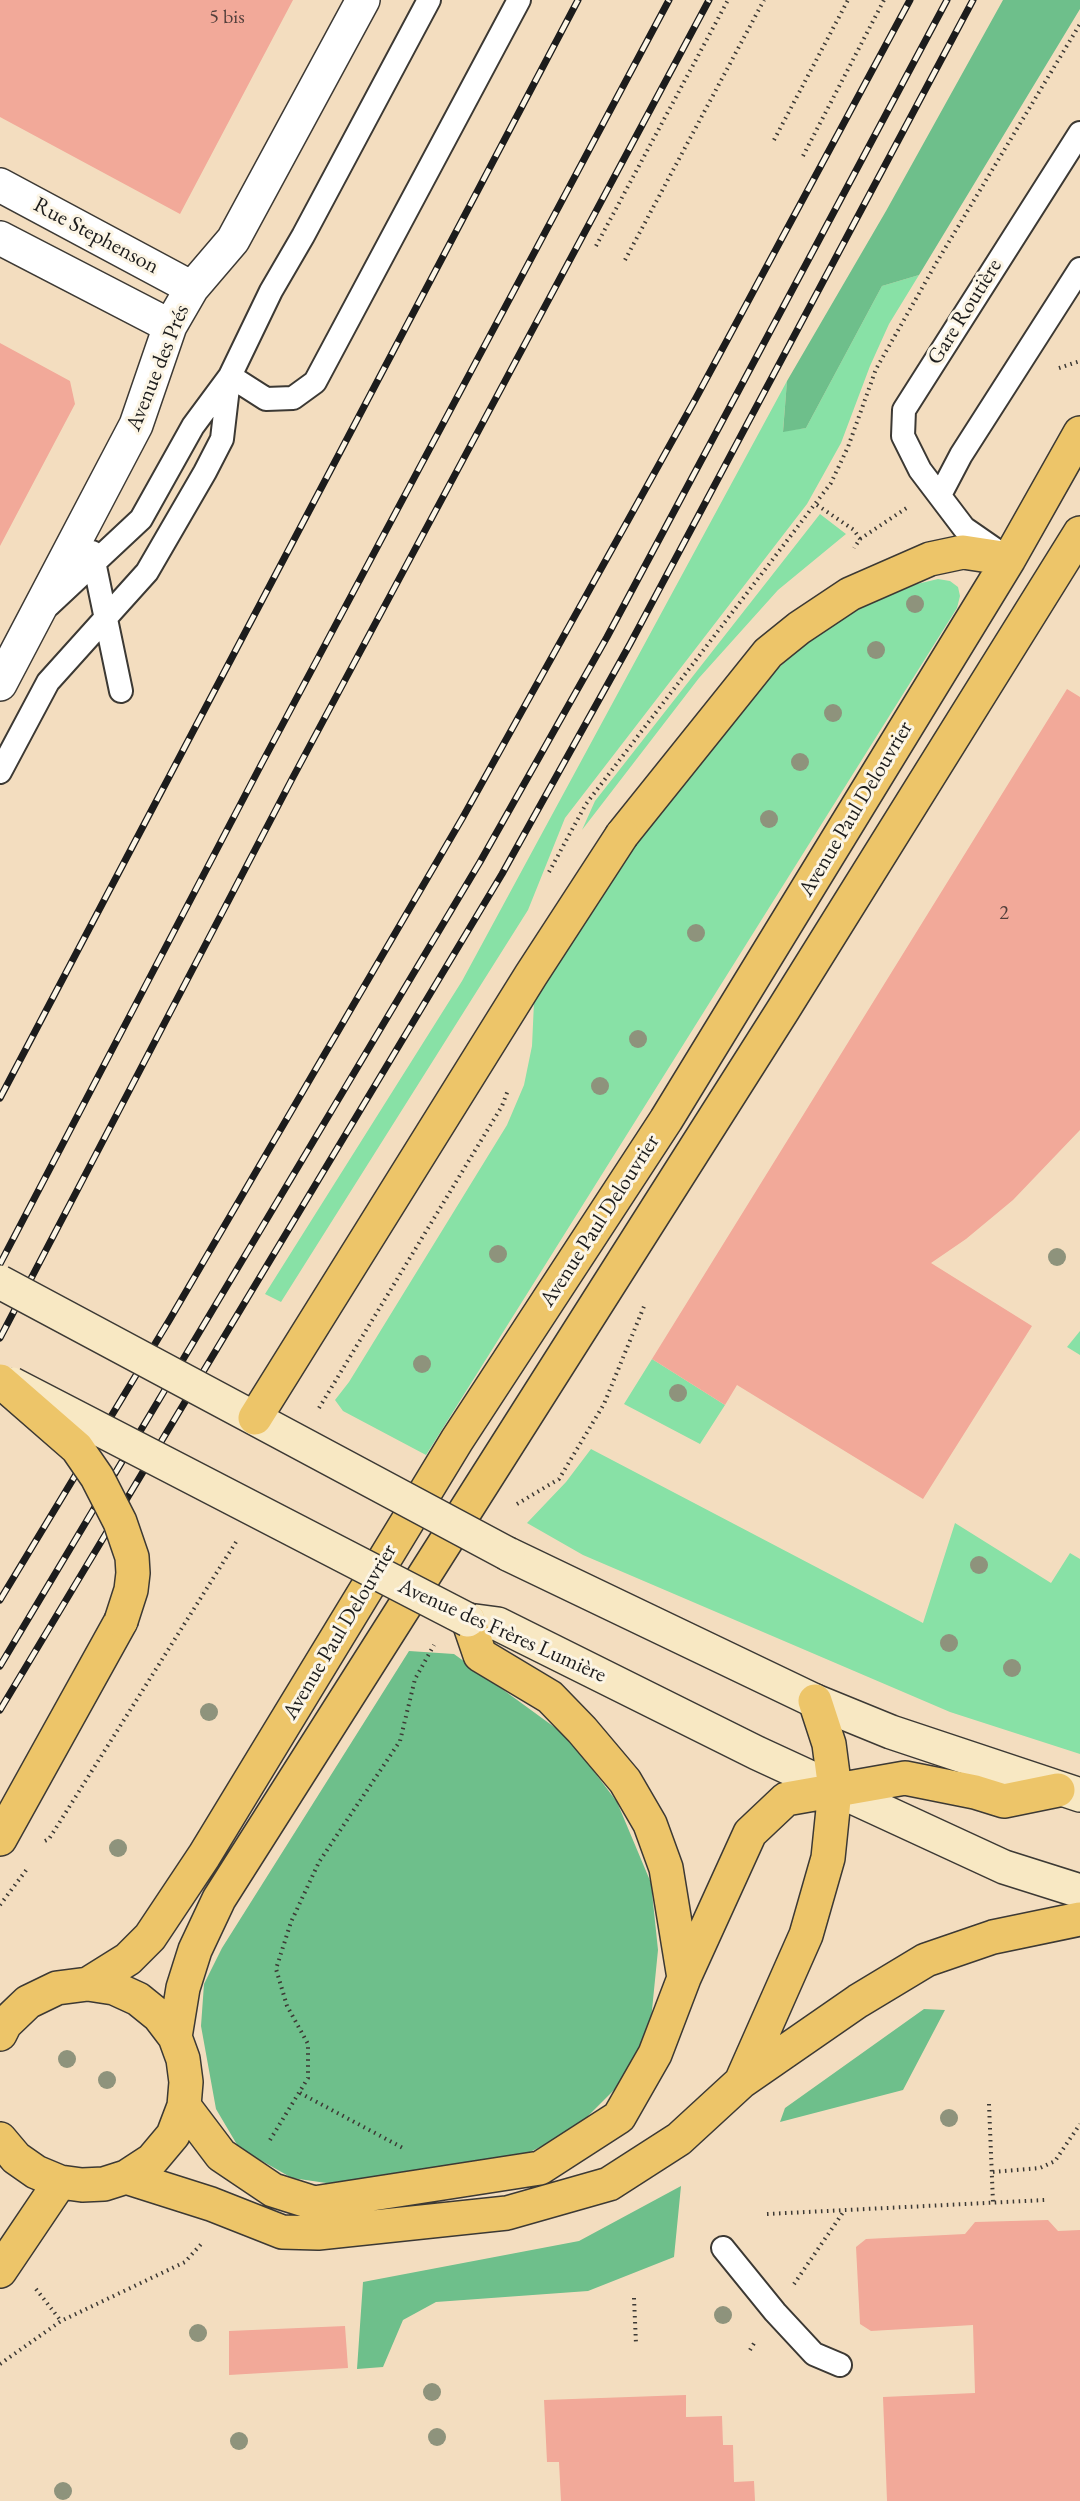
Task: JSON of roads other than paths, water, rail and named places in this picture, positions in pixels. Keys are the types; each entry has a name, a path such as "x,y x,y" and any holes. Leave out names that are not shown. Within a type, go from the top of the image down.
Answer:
{"main road":[{"name":"Avenue Paul Delouvrier","path":"88,1984 128,1959 150,1937 204,1856 457,1440 666,1120 1009,559 1080,434"},
{"name":"Avenue Paul Delouvrier","path":"175,2037 183,1988 195,1950 219,1899 783,1011 1080,533"},
{"path":"255,1418 531,975 622,835 768,653 799,627 850,594 930,558 963,552 1009,559"},
{"path":"0,1282 508,1554 815,1701 891,1732 1069,1792"},
{"path":"0,1379 77,1448 97,1477 120,1522 132,1557 133,1573 131,1590 121,1621 0,1839"},
{"name":"Avenue des Frères Lumière","path":"0,1379 468,1620 498,1624 835,1790 1004,1868 1080,1891"},
{"path":"468,1620 480,1655 550,1697 582,1730 625,1781 650,1824 666,1868 684,1978"},
{"path":"741,2082 806,1935 828,1858 835,1790 829,1744 815,1701"},
{"path":"184,2106 222,2155 273,2190 314,2203 540,2168 619,2117 655,2054 684,1978 750,1833 786,1799 905,1778 975,1792 1004,1801 1069,1792"},
{"path":"126,2177 211,2204 282,2232 318,2233 507,2213 609,2184 679,2139 741,2082 858,2001 926,1960 993,1937 1080,1919"},
{"path":"0,2034 5,2024 28,2002 57,1988 88,1984 114,1988 138,1999 159,2016 175,2037 183,2059 186,2082 184,2106 173,2135 152,2160 126,2177 104,2184 82,2186 60,2182 36,2172 16,2158 0,2139"},
{"path":"0,2271 60,2182"}],"street":[{"name":"Avenue des Prés","path":"0,684 136,425 170,326 192,288 233,240 363,0"},
{"name":"Rue Stephenson","path":"0,185 192,288"},
{"name":"Rue Stephenson","path":"0,238 170,326"}],"lane":[{"name":"Avenue des Prés","path":"34,618 141,519 193,426 230,376 270,291 303,236 429,0"},
{"path":"230,376 266,399 293,398 315,382 519,0"},
{"name":"Gare Routière","path":"1009,559 964,528 920,470 903,436 904,410 1080,134"},
{"path":"940,495 961,455 1080,269"},
{"name":"Avenue des Prés","path":"0,772 48,682 147,572 222,439 230,376"},
{"path":"85,521 121,691"},
{"path":"723,2248 775,2312 814,2354 840,2365"}],"railway":[{"path":"0,1098 578,0"},
{"path":"0,1264 262,763 669,0"},
{"path":"0,1338 292,779 709,0"},
{"path":"0,1600 170,1319 463,817 696,398 910,0"},
{"path":"0,1666 480,862 607,637 947,0"},
{"path":"0,1710 502,874 630,644 973,0"}]}
